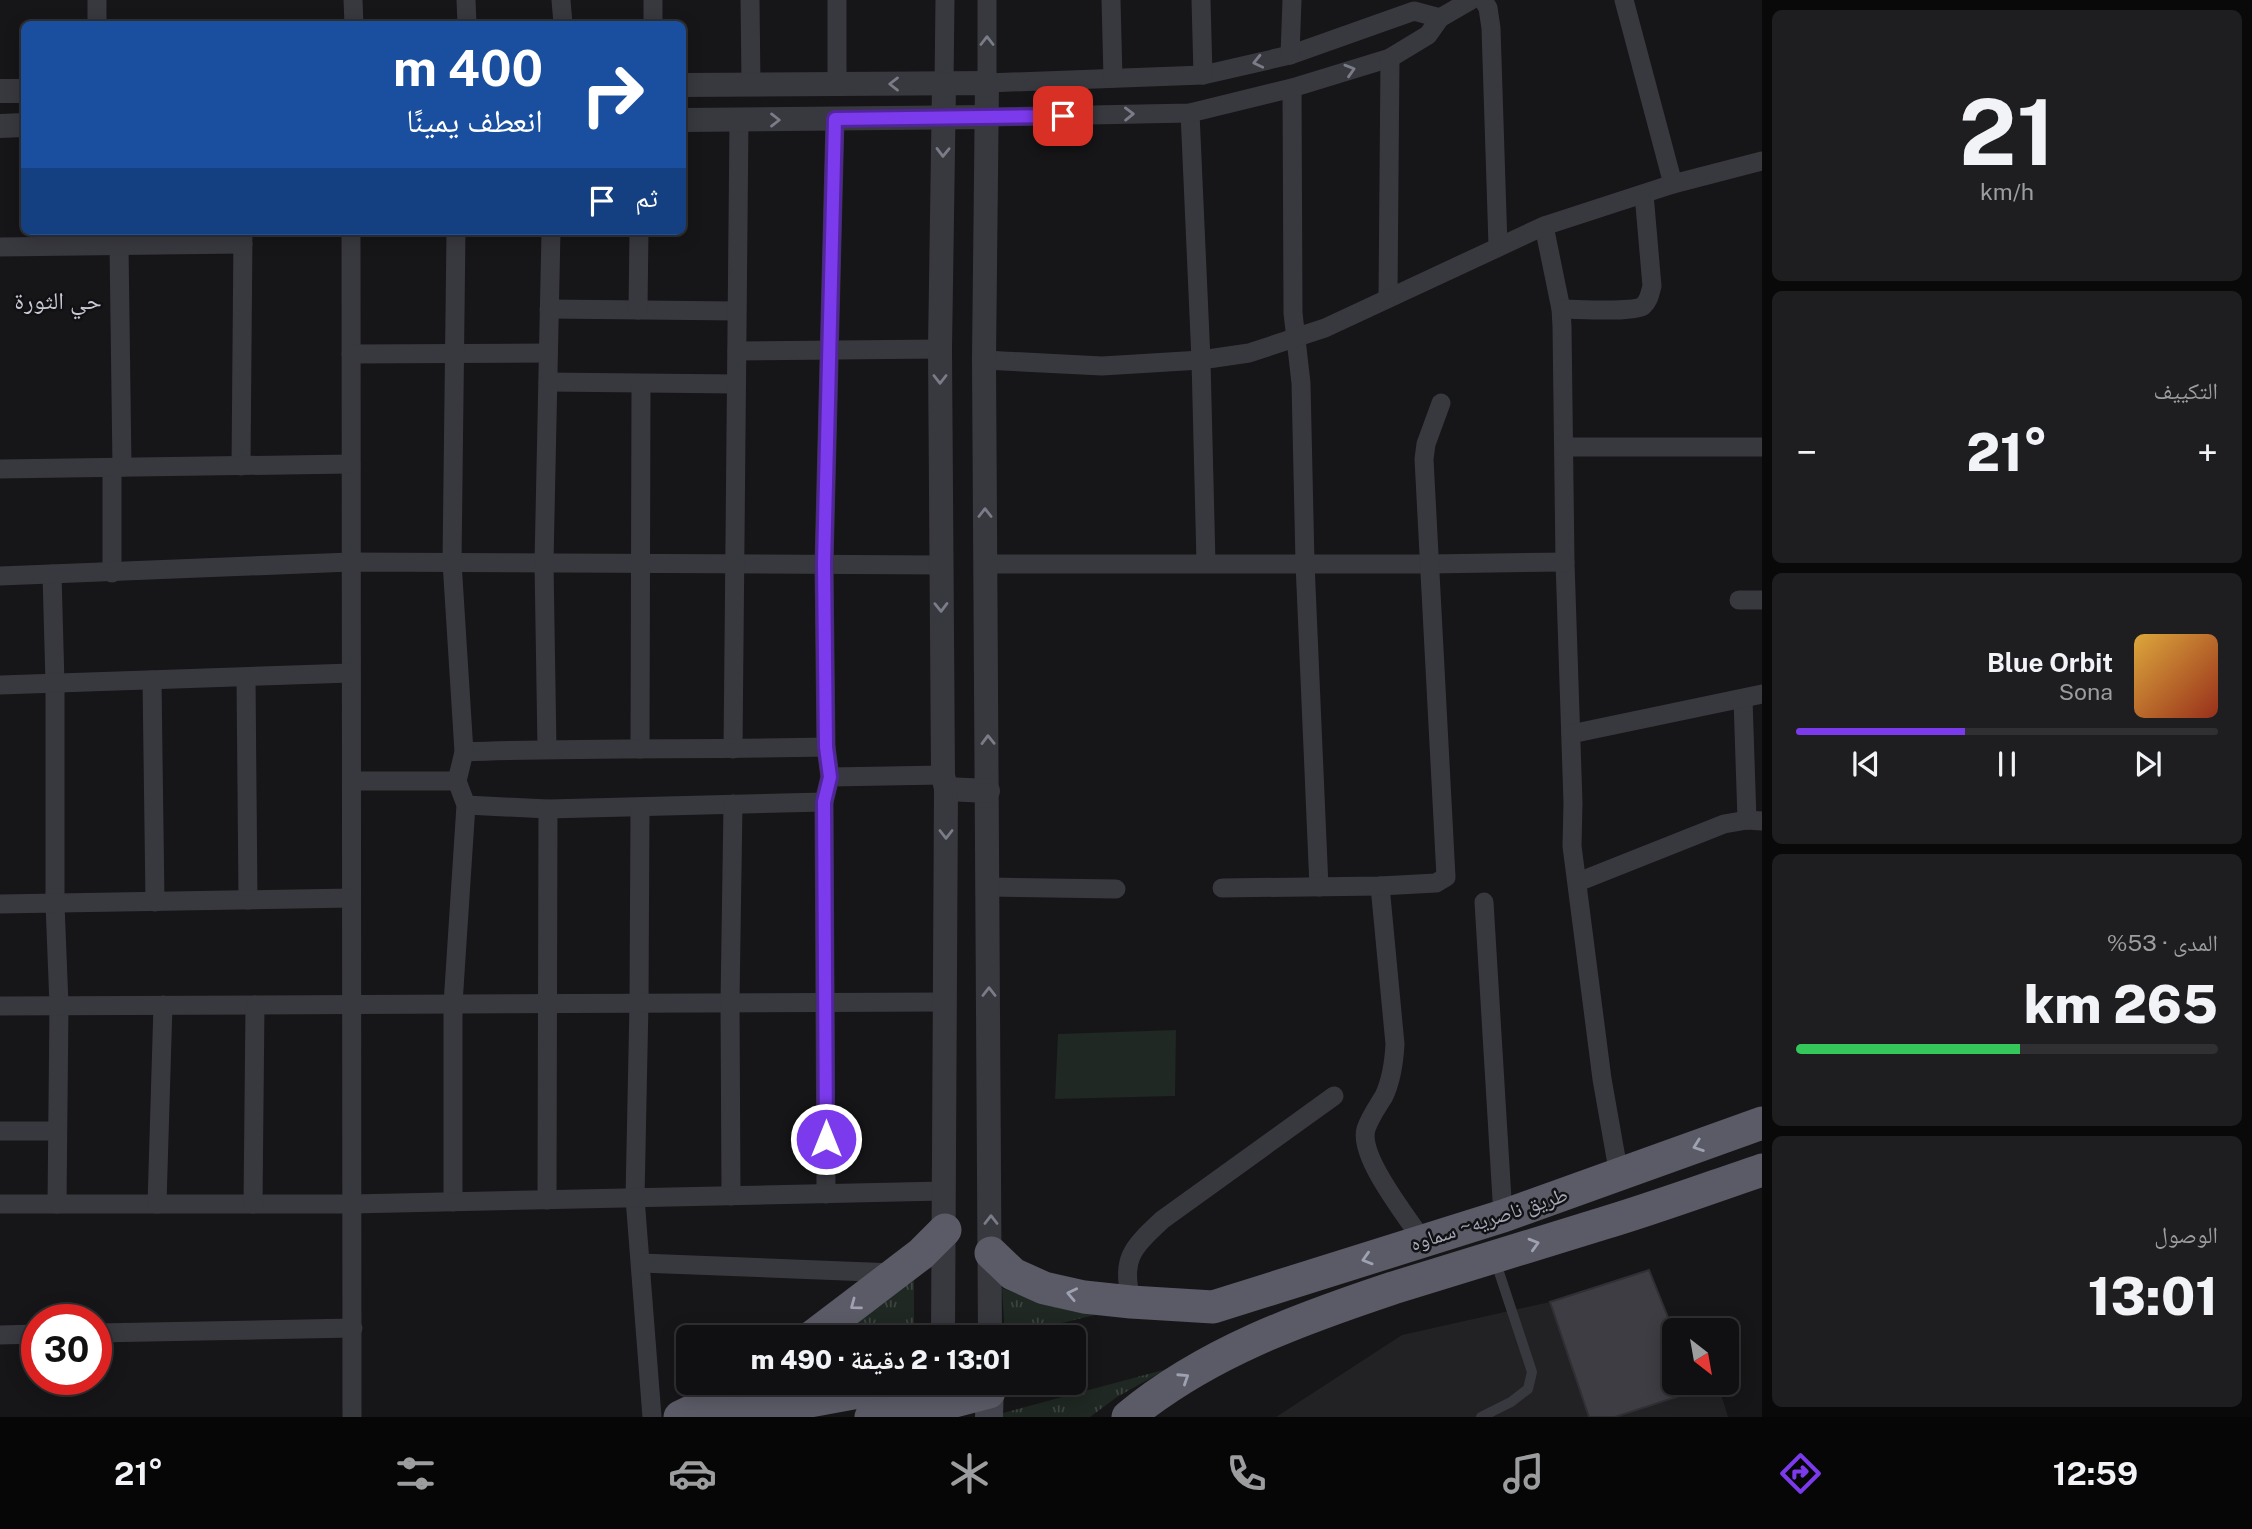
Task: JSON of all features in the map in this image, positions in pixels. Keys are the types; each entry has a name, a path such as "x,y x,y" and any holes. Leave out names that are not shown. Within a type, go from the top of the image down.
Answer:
{"highway":[{"name":"طريق ناصريه~ سماوه","path":"1131,1302 1213,1307 1503,1216 1762,1123"},
{"name":"طريق ناصريه~ سماوه","path":"1128,1417 1195,1371 1242,1345 1329,1309 1493,1256 1604,1224 1762,1170"},
{"path":"1604,1224 1606,1180"},
{"path":"828,1325 921,1254 945,1230"},
{"path":"991,1253 1013,1274 1044,1288 1084,1297 1131,1302"},
{"path":"680,1417 724,1395"},
{"path":"723,1417 842,1395"},
{"path":"871,1417 943,1401 989,1397"}],"street":[{"path":"97,0 97,21"},
{"path":"353,0 354,21"},
{"path":"466,0 467,21"},
{"path":"561,0 562,21"},
{"path":"653,0 653,21"},
{"path":"750,0 751,84"},
{"path":"836,84 837,0"},
{"path":"943,1325 945,782 940,349 945,0"},
{"path":"987,0 985,564 990,1325"},
{"path":"1111,0 1113,78"},
{"path":"1201,0 1203,75"},
{"path":"1290,55 1292,0"},
{"path":"1391,21 1392,0"},
{"path":"686,120 944,119 1190,113 1292,88 1390,58 1428,35 1440,18 1471,0"},
{"path":"1483,0 1488,8 1491,28 1498,246"},
{"path":"1624,0 1673,184"},
{"path":"686,85 987,83 1203,75 1290,55 1414,11 1440,18"},
{"path":"1388,298 1390,58"},
{"path":"1292,88 1293,300 1301,383 1319,887"},
{"path":"0,91 21,91"},
{"path":"1190,113 1201,360 1206,563"},
{"path":"826,1194 824,802 830,777 826,747 824,564 835,119"},
{"path":"733,749 739,120"},
{"path":"0,125 21,125"},
{"path":"985,360 1102,366 1201,360 1249,353 1325,328 1544,226 1673,184 1762,166"},
{"path":"1561,309 1630,310 1643,306 1649,298 1651,286 1643,194"},
{"path":"1544,226 1561,309 1572,846 1602,1079 1606,1180"},
{"path":"351,235 352,1417"},
{"path":"453,1202 453,1004 466,804 457,781 464,752 452,562 456,235"},
{"path":"547,748 544,563 551,235"},
{"path":"638,310 639,235"},
{"path":"0,247 120,246 243,237 241,466"},
{"path":"112,573 117,468 120,246"},
{"path":"549,309 737,311"},
{"path":"737,351 940,349"},
{"path":"351,354 548,353"},
{"path":"548,382 736,384"},
{"path":"640,749 641,384"},
{"path":"1222,888 1380,886 1436,883 1446,877 1424,458 1426,444 1441,403"},
{"path":"1564,447 1762,447"},
{"path":"0,469 351,464"},
{"path":"0,576 351,562 941,565"},
{"path":"985,564 1565,562"},
{"path":"52,575 55,904 59,1005 57,1204"},
{"path":"1739,600 1762,600"},
{"path":"0,685 351,673"},
{"path":"246,677 248,900"},
{"path":"152,680 155,902"},
{"path":"1571,734 1762,694"},
{"path":"1578,882 1724,824 1755,821 1743,699"},
{"path":"464,752 547,748 826,747"},
{"path":"830,777 945,782 988,791"},
{"path":"352,781 457,781"},
{"path":"466,804 548,809 824,802"},
{"path":"731,1196 733,804"},
{"path":"640,807 635,1198 652,1417"},
{"path":"547,1200 548,809"},
{"path":"1380,886 1395,1044 1394,1068 1385,1093 1367,1127 1364,1140 1374,1166 1423,1241"},
{"path":"989,887 1116,889"},
{"path":"0,904 351,898"},
{"path":"1484,902 1503,1216"},
{"path":"0,1006 945,1002"},
{"path":"157,1204 163,1005"},
{"path":"253,1204 255,1005"},
{"path":"1131,1302 1127,1265 1132,1251 1143,1237 1162,1220 1334,1096"},
{"path":"0,1131 57,1131"},
{"path":"0,1204 352,1204 944,1191"},
{"path":"641,1263 897,1273"},
{"path":"112,1333 353,1328"},
{"path":"0,1335 21,1334"}],"lane":[{"path":"1481,1417 1511,1402 1528,1389 1532,1372 1493,1256"}],"shaded area":[{"path":"1550,1302 1589,1417 1276,1417 1402,1335"},
{"path":"1684,1395 1721,1395 1728,1417 1615,1417"}],"green space":[{"path":"1176,1030 1175,1096 1055,1099 1058,1034"},
{"path":"914,1275 914,1325 844,1325"},
{"path":"1002,1288 1025,1297 1107,1312 1054,1325 1004,1325"},
{"path":"1167,1369 1117,1397 1090,1417 1002,1417 1003,1413 1070,1395 1086,1395 1086,1391"}],"building":[{"path":"1649,1270 1668,1318 1662,1318 1662,1395 1682,1395 1615,1417 1589,1417 1550,1302"}],"district":[{"name":"حي الثورة","path":"58,301"}],"route":[{"path":"826,1139 824,802 830,777 826,747 824,564 835,119 1063,116"}]}
